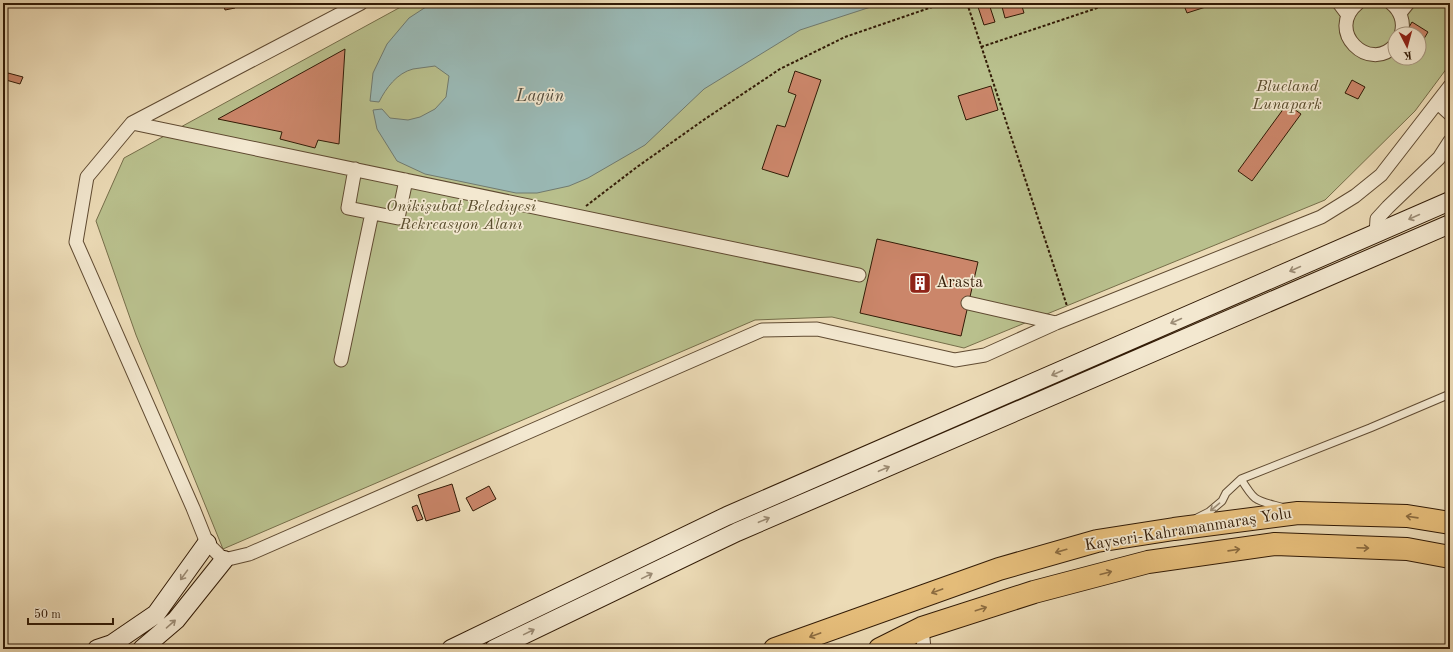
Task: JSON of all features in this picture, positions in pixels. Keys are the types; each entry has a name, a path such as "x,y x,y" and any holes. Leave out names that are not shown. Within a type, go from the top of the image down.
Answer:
{"highway":[{"name":"Kayseri-Kahramanmaraş Yolu","path":"775,649 999,569 1097,541 1174,529 1298,513 1407,516 1450,524"},
{"name":"Kayseri-Kahramanmaraş Yolu","path":"880,649 923,639 1034,592 1148,562 1275,544 1407,549 1450,557"}],"street":[{"path":"224,560 207,543 76,242 87,177 132,123 361,3"},
{"path":"1339,3 1348,15"},
{"path":"1358,3 1353,7 1348,15 1346,25 1347,34 1351,42 1358,49 1367,53 1376,54 1387,50"},
{"path":"1390,3 1400,13 1402,26"},
{"path":"1400,13 1408,3"},
{"path":"142,649 176,620 224,560 249,554 762,330 816,329 955,360 985,355 1056,323 1321,217 1356,196 1381,175 1450,86"},
{"path":"1438,103 1450,114"},
{"path":"132,123 859,275"},
{"path":"1376,234 1377,219 1388,206 1439,158 1450,141"},
{"path":"355,170 348,208 372,213 398,218 406,180"},
{"path":"451,649 727,516 1450,201"},
{"path":"341,360 372,213"},
{"path":"494,649 737,532 1450,224"},
{"path":"968,303 1056,323"},
{"path":"97,649 112,644 156,614 207,543"}],"lane":[{"path":"1174,529 1209,512 1222,502 1226,493 1242,478 1363,431 1450,394"},
{"path":"1242,478 1251,495 1256,500 1298,513"}],"path":[{"path":"574,215 643,162 780,69 845,37 944,3"},
{"path":"967,3 1071,318"},
{"path":"981,47 1112,3"}],"green space":[{"name":"Onikişubat Belediyesi Rekreasyon Alanı","path":"408,3 1450,3 1450,64 1415,111 1325,200 964,348 832,317 755,320 223,549 136,335 96,221 124,158"}],"water":[{"name":"Lagün","path":"432,3 883,3 800,30 704,89 645,145 588,178 569,186 537,193 516,193 425,174 397,161 377,129 373,110 382,109 390,118 408,120 420,117 435,109 446,97 449,76 435,66 407,71 393,82 379,102 370,101 373,73 387,44 409,18"}],"building":[{"path":"223,3 234,3 235,8 225,10"},
{"path":"1001,3 1021,3 1024,13 1005,18"},
{"path":"1183,3 1214,3 1215,4 1187,13"},
{"path":"989,4 995,22 984,25 978,7"},
{"path":"1412,22 1418,26 1410,26"},
{"path":"345,49 339,144 318,140 315,148 280,139 282,132 218,119"},
{"path":"795,71 821,80 788,177 762,169 777,125 785,127 796,95 788,92"},
{"path":"8,73 23,77 20,84 6,80"},
{"path":"1352,80 1365,87 1358,99 1345,93"},
{"path":"991,86 998,110 966,120 958,96"},
{"path":"1287,104 1301,114 1252,181 1238,171"},
{"name":"Arasta","path":"877,239 978,262 961,336 860,313"},
{"path":"452,484 460,511 426,521 418,495"},
{"path":"489,486 496,499 473,511 466,498"},
{"path":"417,505 423,519 417,521 412,507"}],"place":[{"name":"Arasta","path":"920,283"}],"park label":[{"name":"Blueland Lunapark","path":"1287,96"}]}
